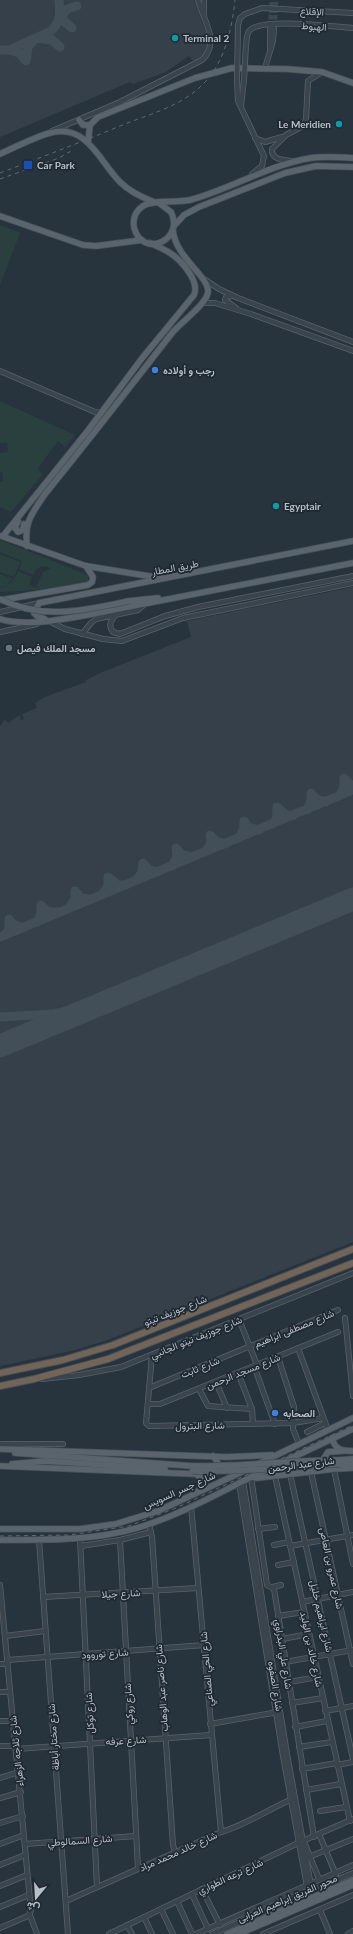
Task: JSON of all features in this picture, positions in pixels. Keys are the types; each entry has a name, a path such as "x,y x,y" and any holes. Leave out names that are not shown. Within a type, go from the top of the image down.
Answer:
{"highway":[{"name":"شارع جوزيف تيتو","path":"0,1373 63,1360 113,1345 353,1249"},
{"path":"0,1386 34,1379 108,1359 353,1263"}],"main road":[{"path":"88,142 90,125 95,119 102,115 201,76 232,68 265,68 322,72 353,83"},
{"path":"79,120 83,125 90,125"},
{"path":"0,157 3,152 51,132 63,131 74,133 88,142 119,182 139,196 156,203 171,212 175,242 179,250 202,278 208,291 204,302 175,329 25,520 23,530 18,532 15,528 21,515"},
{"path":"142,240 134,228 135,215 141,207 156,203 192,199 294,162 319,158 353,158"},
{"path":"150,243 156,244 166,240 184,215 199,206 285,173 324,166 353,167"},
{"path":"0,216 83,245 96,246 142,240 170,253 179,260 194,281 196,290 192,298 143,357 21,515 1,536 86,566 162,578"},
{"path":"115,393 122,398"},
{"path":"108,402 112,404 114,408"},
{"path":"28,546 26,530 31,514"},
{"name":"طريق المطار","path":"39,603 353,541"},
{"path":"0,619 17,622 50,621 353,564"},
{"path":"0,598 12,598 88,585 92,582 93,577 86,566"},
{"path":"0,598 23,608 52,613 72,612 129,601 182,596"},
{"path":"39,603 34,610 34,614 50,621"},
{"name":"شارع جسر السويس","path":"0,1529 80,1529 127,1521 167,1508 353,1418"},
{"name":"شارع جسر السويس","path":"0,1540 80,1539 122,1532 149,1524 192,1506 353,1429"},
{"path":"332,1438 335,1445 343,1451"},
{"path":"0,1450 251,1457 276,1454"},
{"path":"0,1450 36,1456 193,1470 210,1475 215,1472 218,1465 213,1456"},
{"path":"334,1469 326,1466 324,1462 325,1456 330,1452 353,1451"},
{"path":"1,1466 24,1462 46,1461 193,1470 300,1460 353,1464"},
{"path":"340,1462 353,1460"},
{"name":"شارع عبد الرحمن","path":"252,1477 257,1478 353,1468"},
{"path":"193,1470 203,1482 202,1488 198,1492"},
{"path":"167,1508 170,1511 170,1515"},
{"path":"29,1529 28,1534 31,1540"},
{"path":"16,1530 20,1535 17,1540"},
{"name":"محور الفريق إبراهيم العرابى","path":"227,1934 353,1880"},
{"name":"محور الفريق إبراهيم العرابى","path":"239,1934 353,1885"}],"street":[{"path":"51,132 120,102 202,60 208,52 211,42 198,0"},
{"path":"204,0 204,17"},
{"name":"الإقلاع","path":"241,108 237,98 238,25 240,18 248,12 262,8 353,13"},
{"name":"الهبوط","path":"241,108 246,44 248,32 251,29 261,24 273,26 353,28"},
{"path":"265,68 273,26"},
{"path":"255,138 268,142 303,126 306,119 308,81 322,72"},
{"path":"241,108 264,156 264,163 259,170 244,180"},
{"path":"286,135 273,147 272,154 278,159 294,162"},
{"path":"202,278 231,296 353,342"},
{"path":"231,296 226,297 225,300 238,310"},
{"path":"204,302 215,302 353,351"},
{"path":"0,371 101,413"},
{"path":"117,613 112,619 110,626 114,632 120,634 173,614 219,602 353,576"},
{"path":"0,632 50,621 65,629 82,634 122,641 183,618 353,583"},
{"path":"260,594 261,601"},
{"path":"219,602 221,609"},
{"name":"طريق المطار","path":"0,612 39,603"},
{"path":"82,634 93,620 117,613 138,610 146,604"},
{"name":"شارع جوزيف تيتو الجانبي","path":"34,1379 101,1372 152,1355 353,1273"},
{"name":"شارع مصطفى ابراهيم","path":"250,1346 338,1310"},
{"path":"345,1318 353,1396"},
{"path":"239,1319 250,1346 275,1424"},
{"name":"شارع مسجد الرحمن","path":"148,1404 160,1404 338,1332"},
{"name":"شارع ثابت","path":"149,1388 250,1346"},
{"path":"298,1348 328,1430"},
{"name":"شارع البترول","path":"152,1355 146,1422 149,1426 275,1424 324,1421"},
{"path":"278,1357 294,1407 293,1432 299,1444"},
{"path":"238,1373 252,1409 253,1424"},
{"path":"216,1382 227,1408"},
{"path":"199,1389 208,1406 252,1409"},
{"path":"307,1432 324,1421"},
{"path":"0,1444 63,1444"},
{"path":"334,1469 353,1564"},
{"name":"شارع عمرو بن العاص","path":"311,1472 353,1664"},
{"name":"شارع ابراهيم خليل","path":"290,1474 353,1759"},
{"name":"شارع خالد بن الوليد","path":"275,1476 327,1721 346,1807 351,1820"},
{"name":"شارع علي البدراوي","path":"252,1477 258,1529 267,1585 273,1587 314,1837"},
{"name":"شارع الصفوه","path":"241,1482 278,1712 310,1891"},
{"name":"شارع الحي الصناعي","path":"192,1506 210,1724 221,1832"},
{"name":"شارع ناصر عبد الوهاب","path":"149,1524 156,1591 164,1738 173,1845 175,1852"},
{"path":"258,1529 275,1526"},
{"path":"81,1546 120,1540 151,1532"},
{"path":"274,1545 305,1543 353,1535"},
{"name":"شارع توكل","path":"80,1539 97,1887"},
{"name":"شارع مختار أباظة","path":"38,1540 68,1934"},
{"name":"شارع روكي","path":"120,1540 138,1868"},
{"path":"278,1565 294,1562"},
{"name":"شارع ثلاجه الزهراء","path":"0,1585 3,1639 7,1662 21,1792 29,1895 29,1915 37,1934"},
{"path":"273,1587 281,1585"},
{"name":"شارع جيلا","path":"43,1597 198,1588"},
{"path":"302,1602 353,1592"},
{"path":"278,1616 304,1612"},
{"path":"3,1639 45,1631"},
{"path":"282,1639 309,1634"},
{"name":"شارع توروود","path":"7,1662 47,1656 85,1655 204,1645"},
{"path":"285,1662 351,1650"},
{"path":"0,1664 7,1662"},
{"path":"289,1682 318,1677"},
{"path":"0,1692 10,1692"},
{"path":"292,1703 323,1698"},
{"path":"325,1711 353,1706"},
{"path":"210,1724 278,1712"},
{"name":"شارع الصفوه","path":"278,1712 290,1800 301,1842"},
{"path":"0,1721 13,1721"},
{"path":"295,1727 327,1721"},
{"name":"شارع عرفه","path":"0,1746 16,1748 211,1735"},
{"path":"299,1747 332,1742"},
{"path":"302,1769 353,1762"},
{"path":"0,1778 19,1772"},
{"path":"306,1790 341,1784"},
{"path":"0,1798 21,1792"},
{"name":"شارع خالد محمد مراد","path":"66,1901 221,1832 242,1825 266,1810 290,1800"},
{"path":"320,1811 346,1807"},
{"path":"0,1823 23,1816"},
{"name":"شارع ترعه الطواري","path":"109,1934 301,1842 351,1820"},
{"path":"319,1834 338,1880"},
{"path":"0,1844 24,1835"},
{"name":"شارع السمالوطي","path":"25,1844 136,1836"},
{"path":"310,1857 353,1839"},
{"path":"301,1842 310,1857 319,1880"},
{"path":"0,1865 26,1855"},
{"path":"196,1934 353,1865"},
{"path":"212,1934 353,1874"},
{"path":"0,1886 27,1875"},
{"path":"202,1889 222,1929"},
{"path":"192,1894 208,1929"},
{"path":"0,1907 29,1895"},
{"path":"263,1934 353,1895"},
{"path":"177,1901 192,1934"},
{"path":"161,1909 173,1934"},
{"path":"320,1910 330,1934"},
{"path":"0,1928 29,1915"},
{"path":"144,1917 152,1934"},
{"path":"127,1925 132,1934"},
{"path":"348,1934 353,1931"}],"shaded area":[{"path":"0,0 194,0 207,35 208,45 204,54 196,60 192,60 189,56 166,72 133,84 130,82 0,137"},
{"path":"353,587 353,1242 105,1341 71,1351 0,1366 0,726 5,719 8,723 20,715 21,720 24,719 22,714 37,708 35,703 45,697 86,682 86,680 100,673 191,637 187,621"}],"green space":[{"path":"0,225 20,233 0,285"},
{"path":"0,401 75,435 65,447 58,441 37,469 43,474 11,512 0,507 0,482 3,481 2,472 0,472 0,453 8,452 7,442 0,443"},
{"path":"0,540 85,574 88,576 88,581 37,590 0,592 0,588 12,582 18,571 32,577 29,585 36,588 43,572 51,568 42,566 35,570 33,575 19,569 22,561 0,552"},
{"path":"0,554 20,562 14,577 0,572"},
{"path":"0,574 13,579 7,585 0,587"}],"taxiway":[{"path":"0,50 9,50 51,31 58,21 60,13 59,0"},
{"path":"60,19 67,9 77,6"},
{"path":"60,12 64,21 72,28"},
{"path":"9,50 19,53 26,61 28,47 36,38 52,40 60,47"},
{"path":"339,796 344,788 344,778 353,787"},
{"path":"0,937 353,790"},
{"path":"307,810 311,801 311,793 316,799 326,802"},
{"path":"273,824 277,817 277,807 285,814 293,816"},
{"path":"239,838 244,828 244,821 248,827 259,830"},
{"path":"206,851 211,843 210,835 216,841 225,844"},
{"path":"172,866 177,857 176,848 182,855 192,857"},
{"path":"137,880 142,872 143,863 149,870 158,872"},
{"path":"102,895 108,886 108,877 118,885 126,885"},
{"path":"69,908 75,899 75,891 81,898 91,899"},
{"path":"37,922 41,914 41,905 48,912 58,912"},
{"path":"5,935 9,929 9,919 13,924 23,928"},
{"path":"0,1017 54,1014 103,1003"}],"runway":[{"path":"0,1046 353,899"}],"tunnel":[{"path":"270,26 272,0"},
{"path":"275,26 276,0"}],"railway":[{"path":"0,173 168,108 188,97 205,82 218,64 226,44 232,22 235,0"},
{"path":"0,179 59,158 71,151"},
{"path":"0,1536 69,1535 129,1526 176,1508 353,1425"}],"place":[{"name":"Terminal 2","path":"175,38"},
{"name":"Le Meridien","path":"339,124"},
{"name":"Car Park","path":"28,165"},
{"name":"رجب و أولاده","path":"155,370"},
{"name":"Egyptair","path":"276,506"},
{"name":"مسجد الملك فيصل","path":"9,648"},
{"name":"الصحابه","path":"275,1413"}]}
